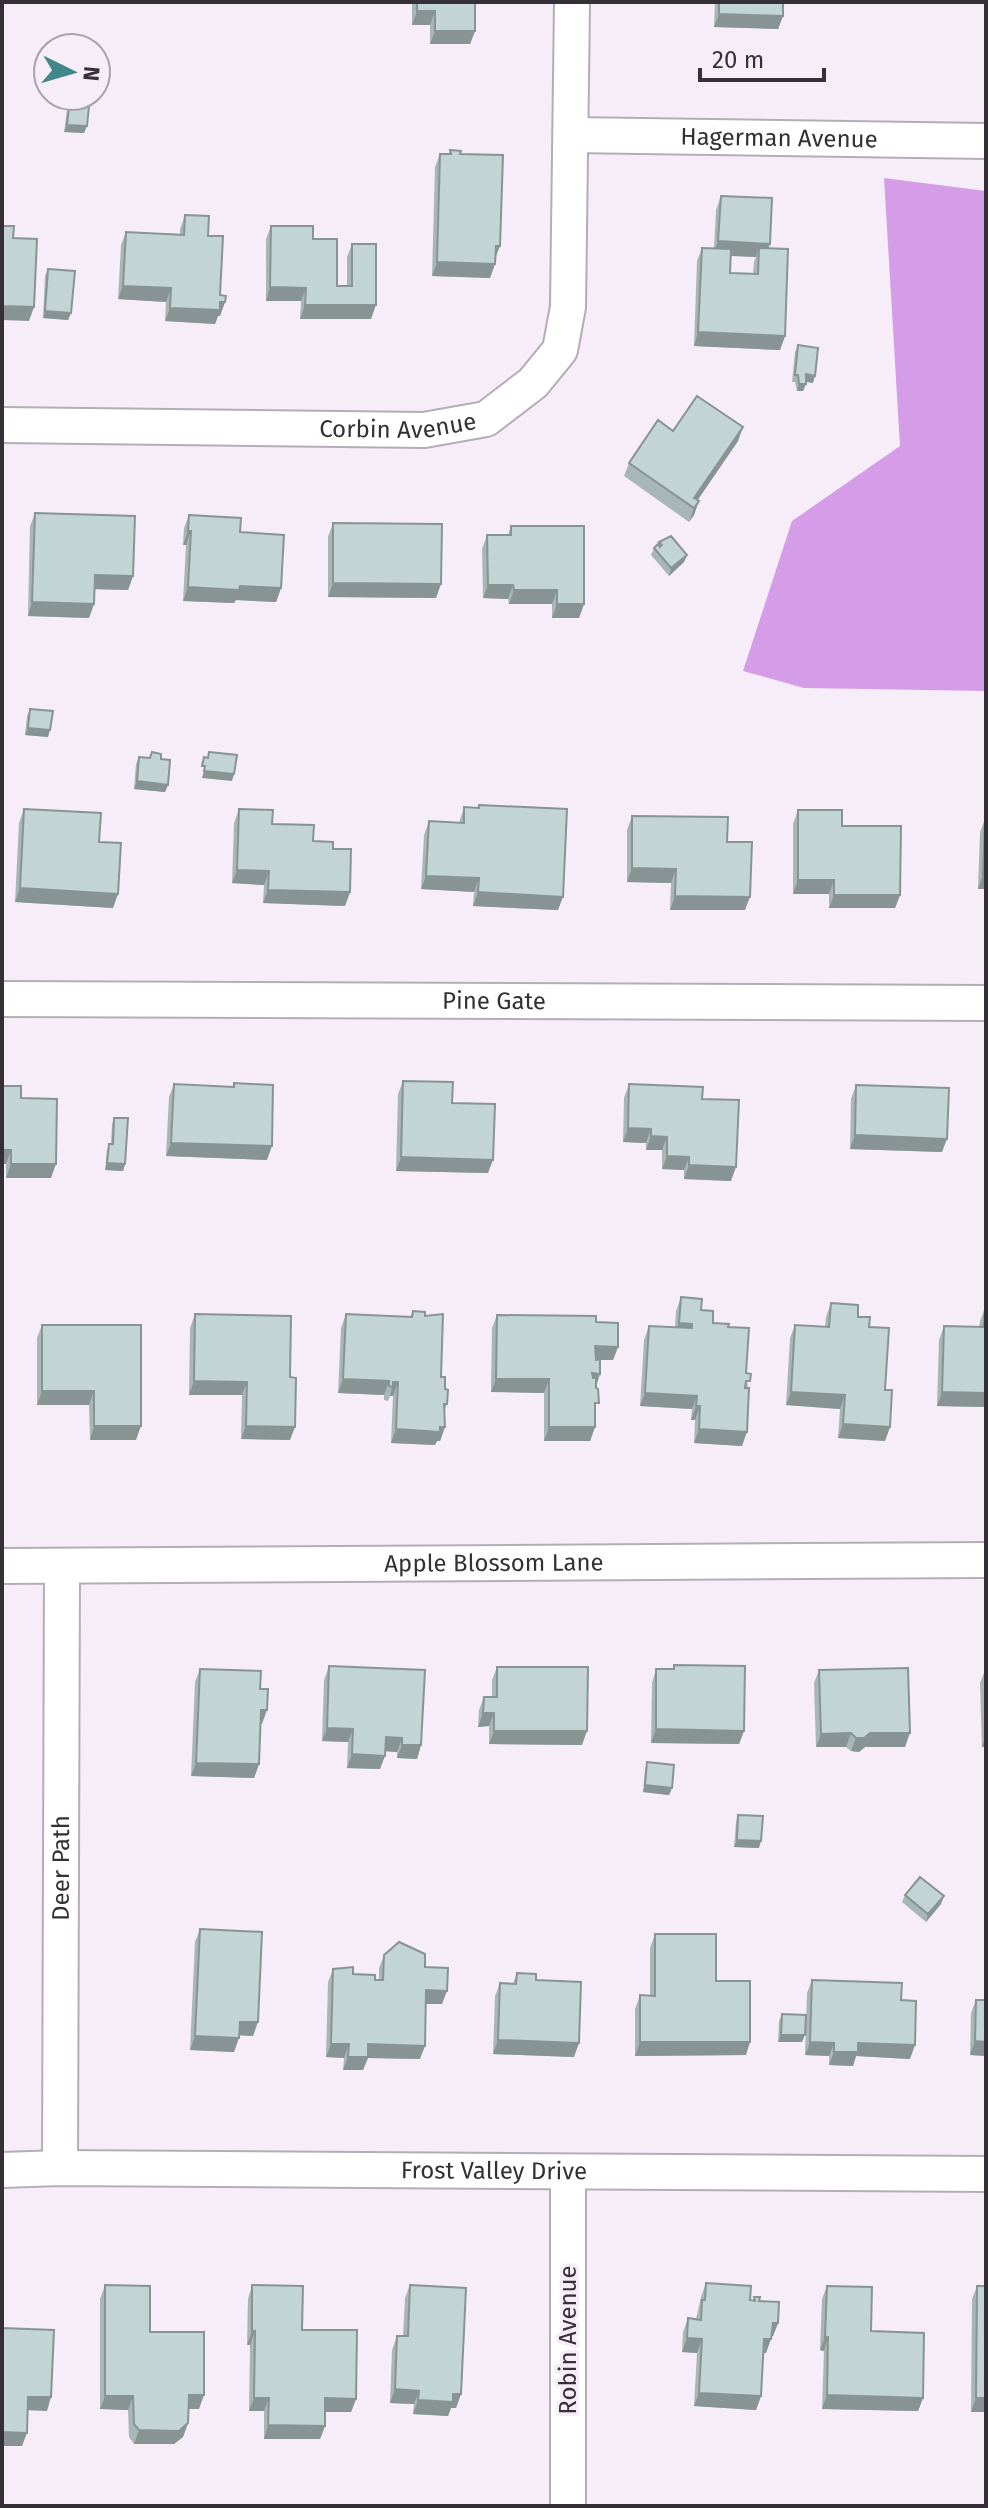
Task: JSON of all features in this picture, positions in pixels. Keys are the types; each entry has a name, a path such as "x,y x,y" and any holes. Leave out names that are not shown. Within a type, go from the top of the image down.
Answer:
{"street":[{"name":"Corbin Avenue","path":"2,425 424,430 486,419 533,383 560,350 568,307 572,2"},
{"name":"Hagerman Avenue","path":"571,135 986,141"},
{"name":"Pine Gate","path":"2,999 986,1003"},
{"name":"Apple Blossom Lane","path":"2,1566 986,1560"},
{"name":"Deer Path","path":"60,2168 62,1566"},
{"name":"Frost Valley Drive","path":"2,2170 986,2174"},
{"name":"Robin Avenue","path":"568,2173 568,2506"}],"shaded area":[{"path":"884,178 986,191 986,691 804,688 743,671 792,521 900,446"}],"building":[{"path":"417,2 475,2 475,31 435,31 435,11 417,11"},
{"path":"719,2 783,2 783,16 719,14"},
{"path":"68,112 88,112 87,126 67,125"},
{"path":"450,150 461,151 460,154 503,155 500,246 496,246 495,264 437,262 440,154 451,154"},
{"path":"721,196 772,198 770,244 718,241"},
{"path":"185,215 209,216 208,236 223,236 220,295 226,296 225,302 220,302 220,310 170,308 171,288 123,286 126,232 184,235"},
{"path":"2,226 14,226 13,238 37,239 34,307 3,306"},
{"path":"271,226 313,226 313,239 337,239 337,286 352,286 352,244 376,244 376,305 305,305 306,288 270,287"},
{"path":"702,248 731,249 730,273 758,274 759,248 788,249 785,336 698,332"},
{"path":"48,269 75,271 71,313 45,311"},
{"path":"798,345 818,348 815,376 806,374 806,384 799,384 798,375 795,375"},
{"path":"697,396 743,427 694,498 699,501 694,508 629,463 658,420 673,431"},
{"path":"35,513 135,516 133,576 95,575 94,604 32,602"},
{"path":"189,515 241,518 240,532 284,535 281,588 240,586 239,590 188,587"},
{"path":"333,523 442,524 441,584 333,583"},
{"path":"511,526 584,526 584,604 557,604 557,590 514,590 513,585 488,585 487,535 511,535"},
{"path":"671,536 687,555 671,568 654,548 658,544 660,547 659,542"},
{"path":"30,709 53,711 50,730 28,728"},
{"path":"152,752 161,754 161,759 170,760 168,785 137,781 139,757 150,758"},
{"path":"209,752 237,755 234,774 204,771 204,757 208,758"},
{"path":"479,805 567,809 563,897 478,892 479,878 426,876 429,821 464,823 464,807 479,808"},
{"path":"24,809 101,813 99,842 121,843 118,894 20,888"},
{"path":"239,809 273,810 272,824 314,825 313,841 333,842 333,849 351,849 350,892 268,890 269,871 237,870"},
{"path":"798,810 842,810 842,826 901,826 900,895 834,895 834,880 798,880"},
{"path":"632,816 728,817 727,842 752,842 750,897 675,896 676,869 632,868"},
{"path":"985,819 986,875 983,875"},
{"path":"403,1081 453,1082 452,1103 495,1104 493,1160 401,1157"},
{"path":"234,1083 273,1085 272,1146 171,1143 174,1084 234,1087"},
{"path":"629,1084 703,1087 702,1099 739,1100 736,1167 689,1165 689,1157 667,1156 667,1137 651,1136 651,1129 628,1128"},
{"path":"856,1085 949,1088 947,1139 855,1135"},
{"path":"2,1086 21,1086 21,1098 57,1099 56,1164 11,1164 11,1150 2,1150"},
{"path":"114,1118 128,1118 125,1164 107,1163 109,1144 113,1144"},
{"path":"681,1297 702,1299 701,1310 713,1311 713,1323 749,1328 746,1373 751,1374 745,1388 749,1388 747,1432 699,1429 697,1396 645,1393 649,1326 692,1328 692,1324 679,1323"},
{"path":"831,1303 858,1305 858,1317 870,1317 869,1327 889,1328 885,1390 892,1390 890,1427 843,1424 845,1395 791,1392 795,1325 829,1327"},
{"path":"985,1308 986,1393 942,1392 944,1326 984,1327"},
{"path":"413,1311 425,1312 425,1316 443,1314 441,1377 445,1377 445,1389 448,1390 447,1404 444,1404 445,1427 440,1427 440,1432 396,1429 398,1382 393,1382 393,1387 389,1386 389,1381 343,1379 346,1314 412,1317"},
{"path":"195,1314 291,1316 290,1377 296,1378 295,1427 246,1426 247,1382 194,1381"},
{"path":"497,1315 596,1316 596,1322 618,1323 618,1347 595,1346 596,1360 600,1359 600,1374 592,1373 596,1378 599,1403 595,1403 595,1427 549,1427 549,1379 496,1379"},
{"path":"42,1325 141,1325 141,1426 94,1426 94,1391 42,1391"},
{"path":"674,1665 745,1666 744,1731 656,1729 656,1669 674,1669"},
{"path":"329,1666 425,1670 421,1745 402,1745 402,1738 386,1737 385,1756 352,1754 353,1729 327,1728"},
{"path":"497,1667 588,1667 587,1731 494,1731 494,1713 483,1713 484,1697 497,1697"},
{"path":"908,1668 910,1733 870,1733 864,1738 856,1738 851,1733 821,1734 819,1670"},
{"path":"200,1669 261,1671 260,1689 268,1689 267,1710 261,1710 259,1764 196,1763"},
{"path":"647,1762 674,1765 672,1788 645,1785"},
{"path":"738,1815 763,1816 761,1841 737,1840"},
{"path":"920,1877 944,1896 928,1914 905,1895"},
{"path":"200,1929 262,1932 258,2022 240,2022 239,2038 195,2036"},
{"path":"655,1934 716,1934 716,1981 750,1981 750,2042 640,2042 640,1995 655,1996"},
{"path":"399,1942 425,1954 425,1967 448,1968 447,1991 426,1990 425,2046 368,2044 368,2057 348,2057 349,2044 331,2044 333,1969 353,1967 353,1974 375,1975 375,1980 383,1980 384,1955"},
{"path":"517,1973 536,1974 536,1980 581,1982 579,2043 498,2040 500,1983 516,1984"},
{"path":"812,1980 902,1983 901,2000 916,2001 915,2045 858,2043 858,2052 834,2052 834,2043 810,2042"},
{"path":"976,2000 986,2000 986,2042 975,2041"},
{"path":"782,2014 806,2015 805,2035 781,2035"},
{"path":"706,2283 751,2286 750,2300 760,2297 759,2301 779,2302 778,2323 773,2323 771,2339 764,2339 761,2396 699,2393 702,2339 687,2338 688,2318 701,2320"},
{"path":"105,2285 150,2286 150,2332 204,2332 204,2395 189,2395 188,2423 179,2431 139,2430 134,2424 133,2396 105,2396"},
{"path":"252,2285 303,2286 302,2330 357,2330 356,2399 325,2398 325,2426 268,2425 269,2398 254,2398"},
{"path":"410,2285 466,2288 461,2394 453,2394 453,2402 418,2400 419,2391 395,2389 397,2336 408,2336"},
{"path":"827,2286 872,2287 871,2331 924,2333 923,2398 827,2395"},
{"path":"977,2286 986,2286 986,2398 976,2398"},
{"path":"2,2328 54,2330 51,2397 28,2397 27,2433 2,2432"}]}
